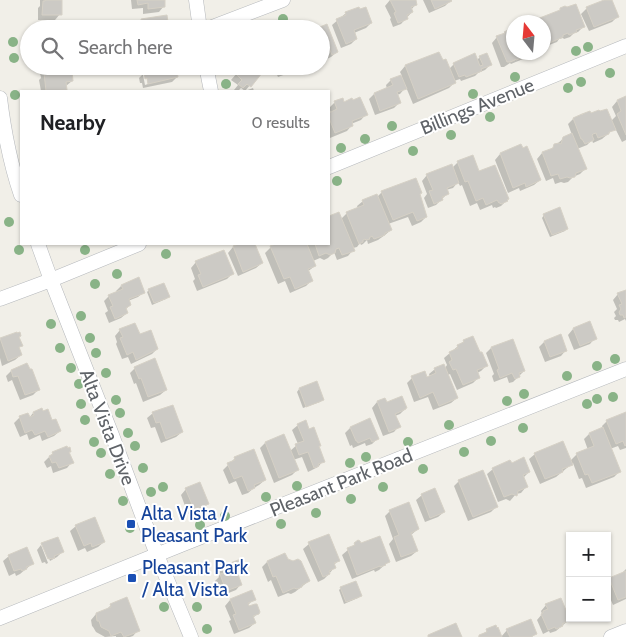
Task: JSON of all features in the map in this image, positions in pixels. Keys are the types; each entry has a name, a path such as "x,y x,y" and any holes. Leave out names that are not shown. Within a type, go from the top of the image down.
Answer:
{"street":[{"path":"196,0 199,20"},
{"path":"231,20 283,0"},
{"name":"Billings Avenue","path":"330,167 626,46"},
{"path":"207,75 210,90"},
{"path":"0,98 3,126 13,171 20,192"},
{"name":"Alta Vista Drive","path":"38,245 156,555 191,637"},
{"path":"0,299 137,245"},
{"name":"Pleasant Park Road","path":"0,618 626,369"},
{"path":"610,637 626,631"}],"building":[{"path":"62,0 62,15 42,15 43,1"},
{"path":"137,0 165,0 165,7 148,9 148,3 138,5"},
{"path":"390,0 416,0 417,5 411,7 413,12 407,15 408,19 398,23 394,13 396,12"},
{"path":"431,0 451,0 452,1 435,9"},
{"path":"604,0 612,0 619,17 594,27 586,7"},
{"path":"576,4 585,27 569,35 568,33 563,35 563,37 551,42 551,15 547,15 560,10 560,8"},
{"path":"359,7 360,9 366,7 372,23 354,30 357,39 346,44 336,19 346,15 345,12"},
{"path":"167,15 168,20 141,20"},
{"path":"506,31 506,60 496,36"},
{"path":"330,32 338,52 332,55 330,50"},
{"path":"439,52 443,60 446,59 456,83 418,99 405,65"},
{"path":"475,53 480,66 483,65 479,56 487,53 492,65 466,77 465,75 459,77 453,63"},
{"path":"44,75 72,75 73,81 66,82 67,90 46,90"},
{"path":"144,75 178,75 178,77 148,84 147,78 145,79"},
{"path":"237,75 260,75 251,87 247,84 243,88 238,84 242,80"},
{"path":"401,75 407,89 397,92 401,103 380,111 374,93 393,85 390,79"},
{"path":"626,96 626,135 617,114 621,111 617,100"},
{"path":"360,97 368,115 352,121 353,126 335,133 330,120 330,112 337,109 334,101 343,98 344,102 352,98 353,100"},
{"path":"607,109 616,130 598,138 596,133 593,134 594,140 585,144 581,139 573,118 590,111 591,113"},
{"path":"572,133 587,169 576,173 575,177 570,178 560,179 558,174 551,176 542,152 553,148 554,144 561,144 563,137"},
{"path":"521,144 523,148 527,146 541,180 526,187 525,183 513,188 500,153"},
{"path":"473,155 479,171 495,165 509,199 508,201 501,204 497,200 486,205 483,198 476,201 468,181 465,182 457,161"},
{"path":"452,164 459,183 447,188 449,194 442,197 443,200 434,204 429,191 433,190 426,174"},
{"path":"416,178 422,193 420,194 427,217 417,221 413,212 393,220 381,191"},
{"path":"377,194 392,230 374,239 372,236 370,239 365,239 359,244 346,212 364,205 362,200"},
{"path":"560,207 568,229 552,235 543,214"},
{"path":"339,212 355,251 342,255 339,248 330,255 326,253 319,256 315,245 330,245 330,216"},
{"path":"255,245 263,263 243,272 233,246"},
{"path":"307,245 316,266 308,269 313,281 295,289 290,277 284,279 270,246"},
{"path":"224,250 234,274 203,287 198,275 201,274 195,261"},
{"path":"139,277 145,293 129,299 131,305 126,308 128,313 115,319 110,307 113,306 108,295 123,289 121,285"},
{"path":"164,283 170,297 154,303 148,289"},
{"path":"626,290 626,317 624,318 619,312 621,309 619,305 622,304 617,293"},
{"path":"590,321 597,339 580,346 573,328"},
{"path":"135,323 140,334 151,330 158,349 136,360 133,352 127,355 120,338 123,337 119,329"},
{"path":"20,332 21,336 19,337 23,346 19,347 22,355 8,361 0,338"},
{"path":"561,334 567,351 550,357 544,341"},
{"path":"473,336 488,366 477,370 480,378 463,385 456,369 453,370 449,362 452,360 449,352 458,348 457,345 464,342 463,340"},
{"path":"513,339 525,371 519,373 520,377 515,379 512,373 500,378 497,370 499,369 491,347"},
{"path":"155,358 167,390 148,397 141,378 139,379 134,367"},
{"path":"27,363 30,369 32,369 40,390 25,395 18,376 13,377 11,370"},
{"path":"444,364 458,398 439,406 433,392 420,398 411,376 425,371 427,377 436,373 434,368"},
{"path":"317,381 324,400 306,407 299,388"},
{"path":"402,396 407,408 395,414 401,427 389,432 377,401 385,398 387,402"},
{"path":"173,405 183,432 166,439 160,422 156,423 152,412"},
{"path":"42,408 43,411 48,409 52,420 56,419 61,431 48,437 45,431 35,435 32,430 25,433 19,416 28,413 30,417 34,415 33,412"},
{"path":"626,412 625,446 623,441 616,444 606,420"},
{"path":"370,418 379,439 372,442 370,438 358,443 350,427"},
{"path":"306,420 309,429 314,427 325,462 318,464 319,466 314,468 308,452 299,455 295,444 304,441 297,424"},
{"path":"603,427 621,472 592,483 588,474 585,475 576,453 594,446 589,433"},
{"path":"284,434 299,470 279,478 265,442"},
{"path":"563,441 573,465 562,469 563,472 545,479 534,453"},
{"path":"67,446 68,448 70,447 71,452 69,452 74,463 59,468 56,462 52,463 49,456 53,454 52,452"},
{"path":"254,449 266,480 254,485 255,488 248,491 242,476 234,479 227,463 235,460 234,457"},
{"path":"524,457 530,472 523,475 528,487 518,491 517,496 512,494 504,497 492,468 510,460 512,463"},
{"path":"483,470 498,507 473,517 458,480"},
{"path":"200,482 209,504 194,509 185,488"},
{"path":"435,488 445,512 430,518 421,494"},
{"path":"409,502 419,529 411,533 418,551 401,557 394,537 399,535 389,510"},
{"path":"95,517 105,542 92,547 91,543 84,546 75,525"},
{"path":"329,534 340,561 334,563 336,568 329,571 330,574 323,577 308,542"},
{"path":"380,536 390,562 357,575 347,548 355,545 354,543 358,540 361,543"},
{"path":"58,537 64,552 54,556 55,558 48,559 41,543"},
{"path":"27,547 34,564 22,571 21,569 14,571 8,555"},
{"path":"285,553 288,559 293,561 298,559 301,561 310,581 302,585 302,587 283,593 276,576 273,577 267,561"},
{"path":"241,559 244,566 236,569 242,585 226,591 220,574 224,573 222,566"},
{"path":"626,571 626,597 618,600 611,583 611,577"},
{"path":"356,581 362,596 346,602 340,587"},
{"path":"252,590 256,600 248,603 249,606 257,604 260,612 253,616 256,623 239,630 233,615 236,614 230,599"},
{"path":"127,597 140,631 124,637 121,632 111,636 109,631 101,627 99,621 97,621 96,613 111,607 110,604"},
{"path":"561,598 566,610 566,622 562,624 563,626 548,630 541,614 548,609 545,604"},
{"path":"531,619 537,634 530,637 510,637 506,629"},
{"path":"456,623 462,637 428,637 428,635"},
{"path":"496,625 502,637 479,637 479,635 487,632 486,629"}],"place":[{"name":"Alta Vista / Pleasant Park","path":"131,524"},
{"name":"Pleasant Park / Alta Vista","path":"132,578"}]}
